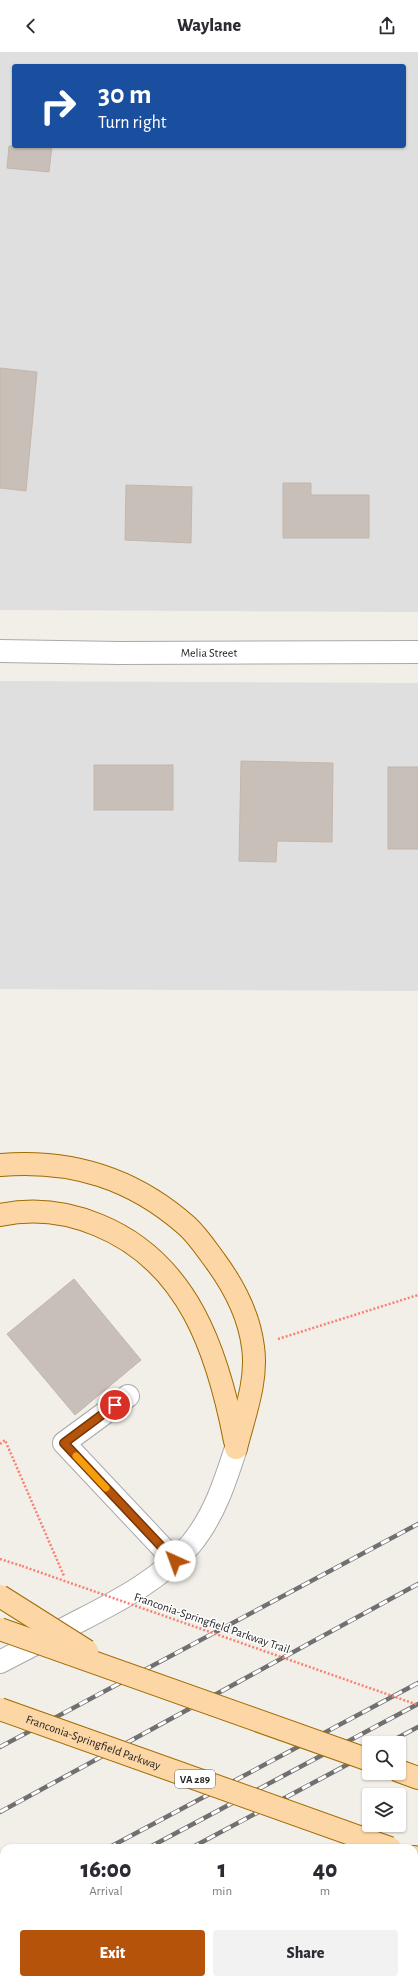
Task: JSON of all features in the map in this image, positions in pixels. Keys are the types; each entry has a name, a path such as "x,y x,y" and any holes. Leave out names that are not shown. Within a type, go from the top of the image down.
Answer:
{"main road":[{"path":"0,1165 24,1163 51,1164 78,1168 103,1175 125,1184 158,1204 188,1227 200,1241 229,1280 239,1298 246,1315 253,1348 254,1364 251,1386 236,1448"},
{"path":"0,1214 32,1211 60,1214 86,1220 115,1232 133,1243 173,1279 200,1321 208,1339 225,1396 236,1448"},
{"path":"0,1596 122,1673"},
{"path":"0,1629 362,1758"},
{"name":"Franconia-Springfield Parkway","path":"0,1709 379,1844"},
{"path":"406,1774 418,1778"}],"street":[{"name":"Melia Street","path":"0,651 119,653 418,652"},
{"path":"128,1396 64,1443 175,1561"},
{"path":"0,1662 136,1589 175,1561 191,1544 205,1523 218,1499 236,1448"}],"path":[{"path":"277,1339 418,1295"},
{"path":"0,1444 5,1440 64,1576"},
{"name":"Franconia-Springfield Parkway Trail","path":"0,1559 418,1705"}],"shaded area":[{"path":"0,52 418,52 418,612 0,610"},
{"path":"0,681 418,683 418,991 0,989"}],"building":[{"path":"9,146 12,146 12,148 52,148 49,172 7,168"},
{"path":"0,368 37,372 26,491 0,488"},
{"path":"283,483 311,483 311,495 369,495 369,538 283,538"},
{"path":"126,485 192,487 191,543 125,540"},
{"path":"241,761 333,763 332,842 277,841 276,862 239,861"},
{"path":"94,765 173,765 173,810 94,810"},
{"path":"388,767 418,767 418,849 388,849"},
{"path":"74,1279 141,1360 75,1415 7,1334"}],"railway":[{"path":"0,1747 418,1524"},
{"path":"0,1812 418,1584"},
{"path":"116,1844 418,1683"},
{"path":"156,1844 418,1704"},
{"path":"401,1736 418,1727"},
{"path":"198,1844 362,1757"}],"slow traffic":[{"path":"76,1456 106,1488"}],"route":[{"path":"115,1405 64,1443 175,1561"}]}
